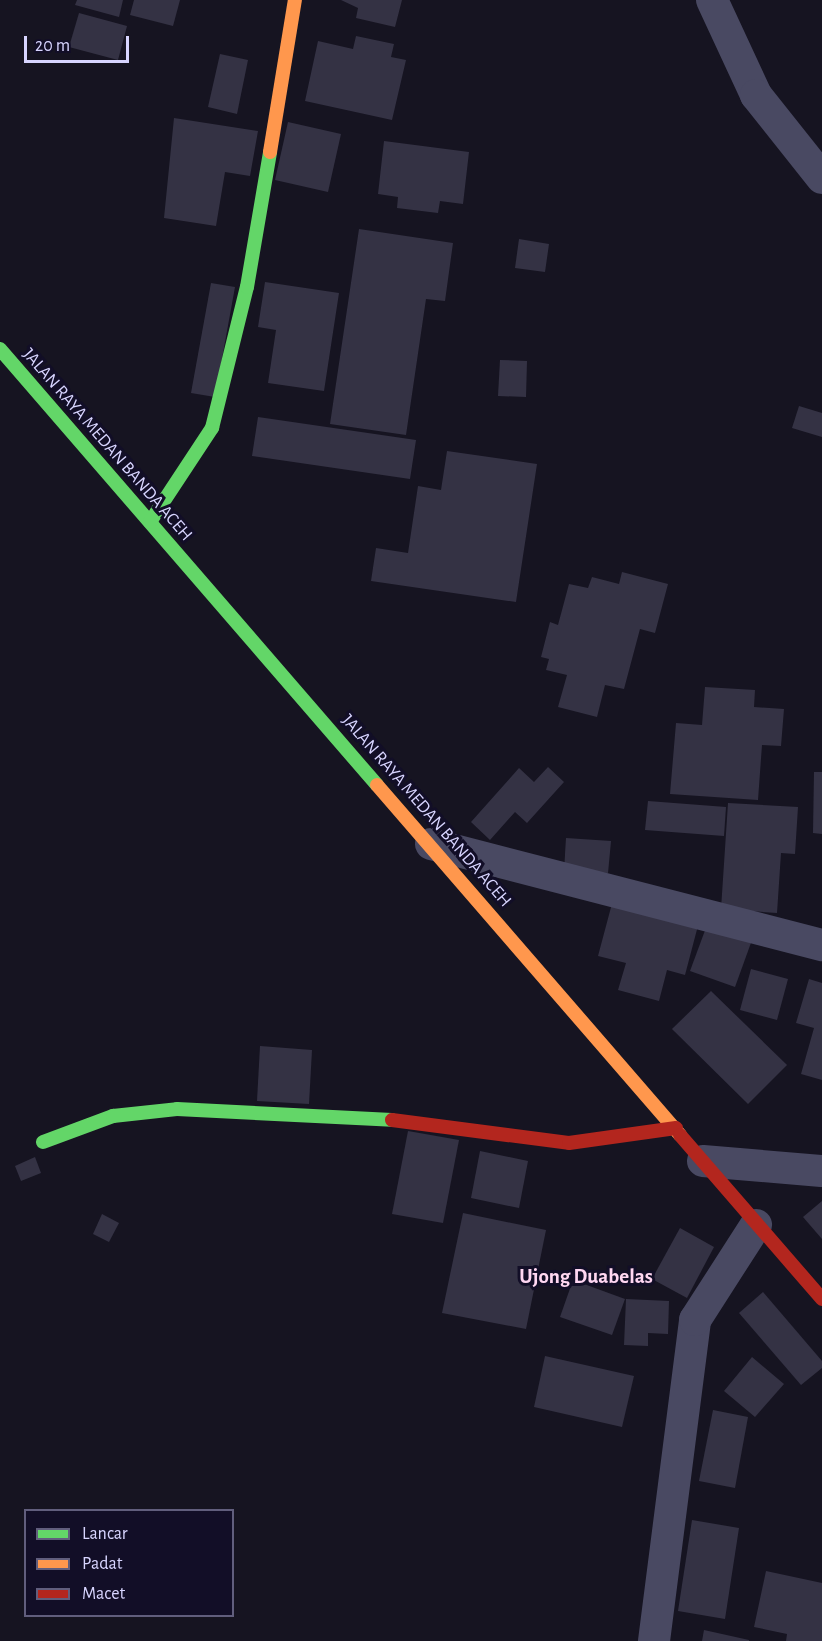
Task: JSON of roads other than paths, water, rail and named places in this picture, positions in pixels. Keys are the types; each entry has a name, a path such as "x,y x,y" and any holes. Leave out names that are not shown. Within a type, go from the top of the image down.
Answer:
{"main road":[{"path":"150,522 212,428 247,287 296,0"},
{"name":"JALAN RAYA MEDAN BANDA ACEH","path":"0,349 431,844 676,1128 756,1225 822,1299"},
{"path":"43,1142 113,1116 177,1109 344,1115 569,1143 676,1128"}],"street":[{"path":"712,0 756,95 822,178"},
{"path":"431,844 822,945"},
{"path":"703,1161 822,1171"},
{"path":"654,1641 695,1320 756,1225"}],"district":[{"name":"Ujong Duabelas","path":"586,1277"}]}
